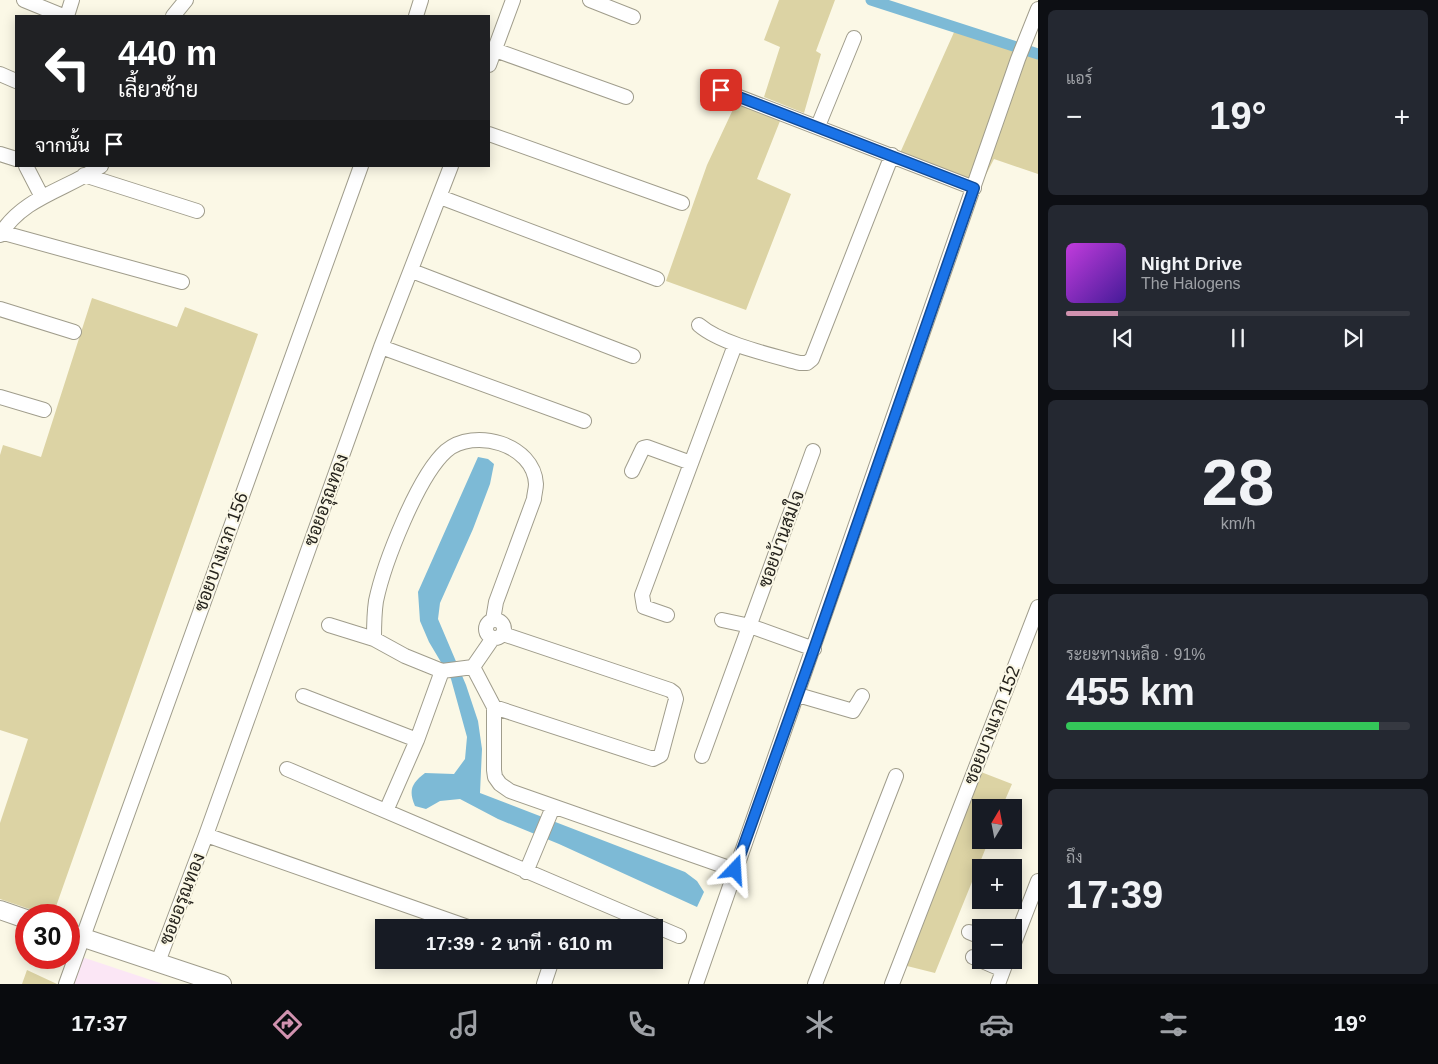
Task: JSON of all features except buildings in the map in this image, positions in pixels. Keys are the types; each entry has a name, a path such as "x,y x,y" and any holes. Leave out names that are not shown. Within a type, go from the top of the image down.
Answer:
{"main road":[{"path":"0,910 15,915"},
{"path":"80,937 222,984"}],"street":[{"path":"24,0 61,15"},
{"path":"67,15 72,0"},
{"path":"174,15 186,0"},
{"path":"416,15 421,0"},
{"path":"490,62 514,0"},
{"path":"590,0 633,17"},
{"path":"696,984 1029,28 1038,9"},
{"path":"818,126 854,38"},
{"path":"495,50 626,97"},
{"path":"0,74 15,81"},
{"path":"721,90 974,188"},
{"path":"490,134 682,203"},
{"path":"0,154 15,159"},
{"path":"699,325 707,332 736,345 800,363 806,363 812,359 892,155"},
{"path":"27,167 42,197"},
{"path":"99,167 17,212 1,233 182,282"},
{"name":"ซอยบางแวก 156","path":"80,925 361,167"},
{"name":"ซอยอรุณทอง","path":"158,962 206,835 380,347 412,271 451,167"},
{"path":"84,176 197,211"},
{"path":"440,197 657,279"},
{"path":"412,271 633,356"},
{"path":"0,309 74,332"},
{"path":"667,615 644,607 642,595 736,345"},
{"path":"380,347 584,421"},
{"path":"0,397 44,410"},
{"path":"374,639 375,609 383,577 397,536 417,494 444,452 452,446 471,439 484,439 509,448 526,461 536,484 534,499 496,602 493,620 487,624 486,630 488,635 498,636 670,690 674,693 676,699 661,755 653,759 494,706"},
{"path":"632,471 643,448 647,447 691,463"},
{"name":"ซอยบ้านสมใจ","path":"702,756 813,451"},
{"name":"ซอยบางแวก 152","path":"892,984 1038,606"},
{"path":"722,620 750,626 814,649"},
{"path":"329,626 374,639 405,656 443,670 467,668 498,636"},
{"path":"467,668 494,706 495,778 500,784 551,812 735,870"},
{"path":"386,812 417,740 443,670"},
{"path":"798,695 853,711 862,696"},
{"path":"302,696 417,740"},
{"path":"287,769 679,936"},
{"path":"815,984 896,776"},
{"path":"526,872 551,812"},
{"name":"ซอยอรุณทอง","path":"206,835 445,919"},
{"path":"1022,922 1038,881"},
{"name":"ซอยบางแวก 156","path":"66,984 69,969"},
{"path":"544,984 549,969"},
{"path":"998,984 1004,969"}],"shaded area":[{"path":"779,0 835,0 816,51 821,54 804,113 764,97 780,47 764,40"},
{"path":"955,30 1038,52 1038,174 994,159 978,190 900,153"},
{"path":"736,103 780,121 757,179 791,194 746,310 666,281 707,165"},
{"path":"92,298 177,327 185,307 258,334 57,904 15,904 0,899 0,823 28,739 0,730 0,455 3,445 41,457"},
{"path":"981,772 1012,784 1005,799 972,799 972,849 985,849 981,859 972,859 972,882 935,973 907,966"},
{"path":"82,957 163,984 74,984 72,983 77,969 80,969"},
{"path":"27,970 57,984 22,984"}],"water":[{"path":"478,457 488,459 494,464 490,484 473,529 440,603 438,619 466,685 478,721 482,749 480,793 685,872 697,881 704,892 697,907 559,844 498,819 460,799 440,801 426,809 415,806 412,787 425,773 454,774 465,759 467,737 451,679 429,642 420,621 418,592"}],"waterway":[{"path":"871,0 1038,54"}],"route":[{"path":"721,90 974,188 735,870"}]}
